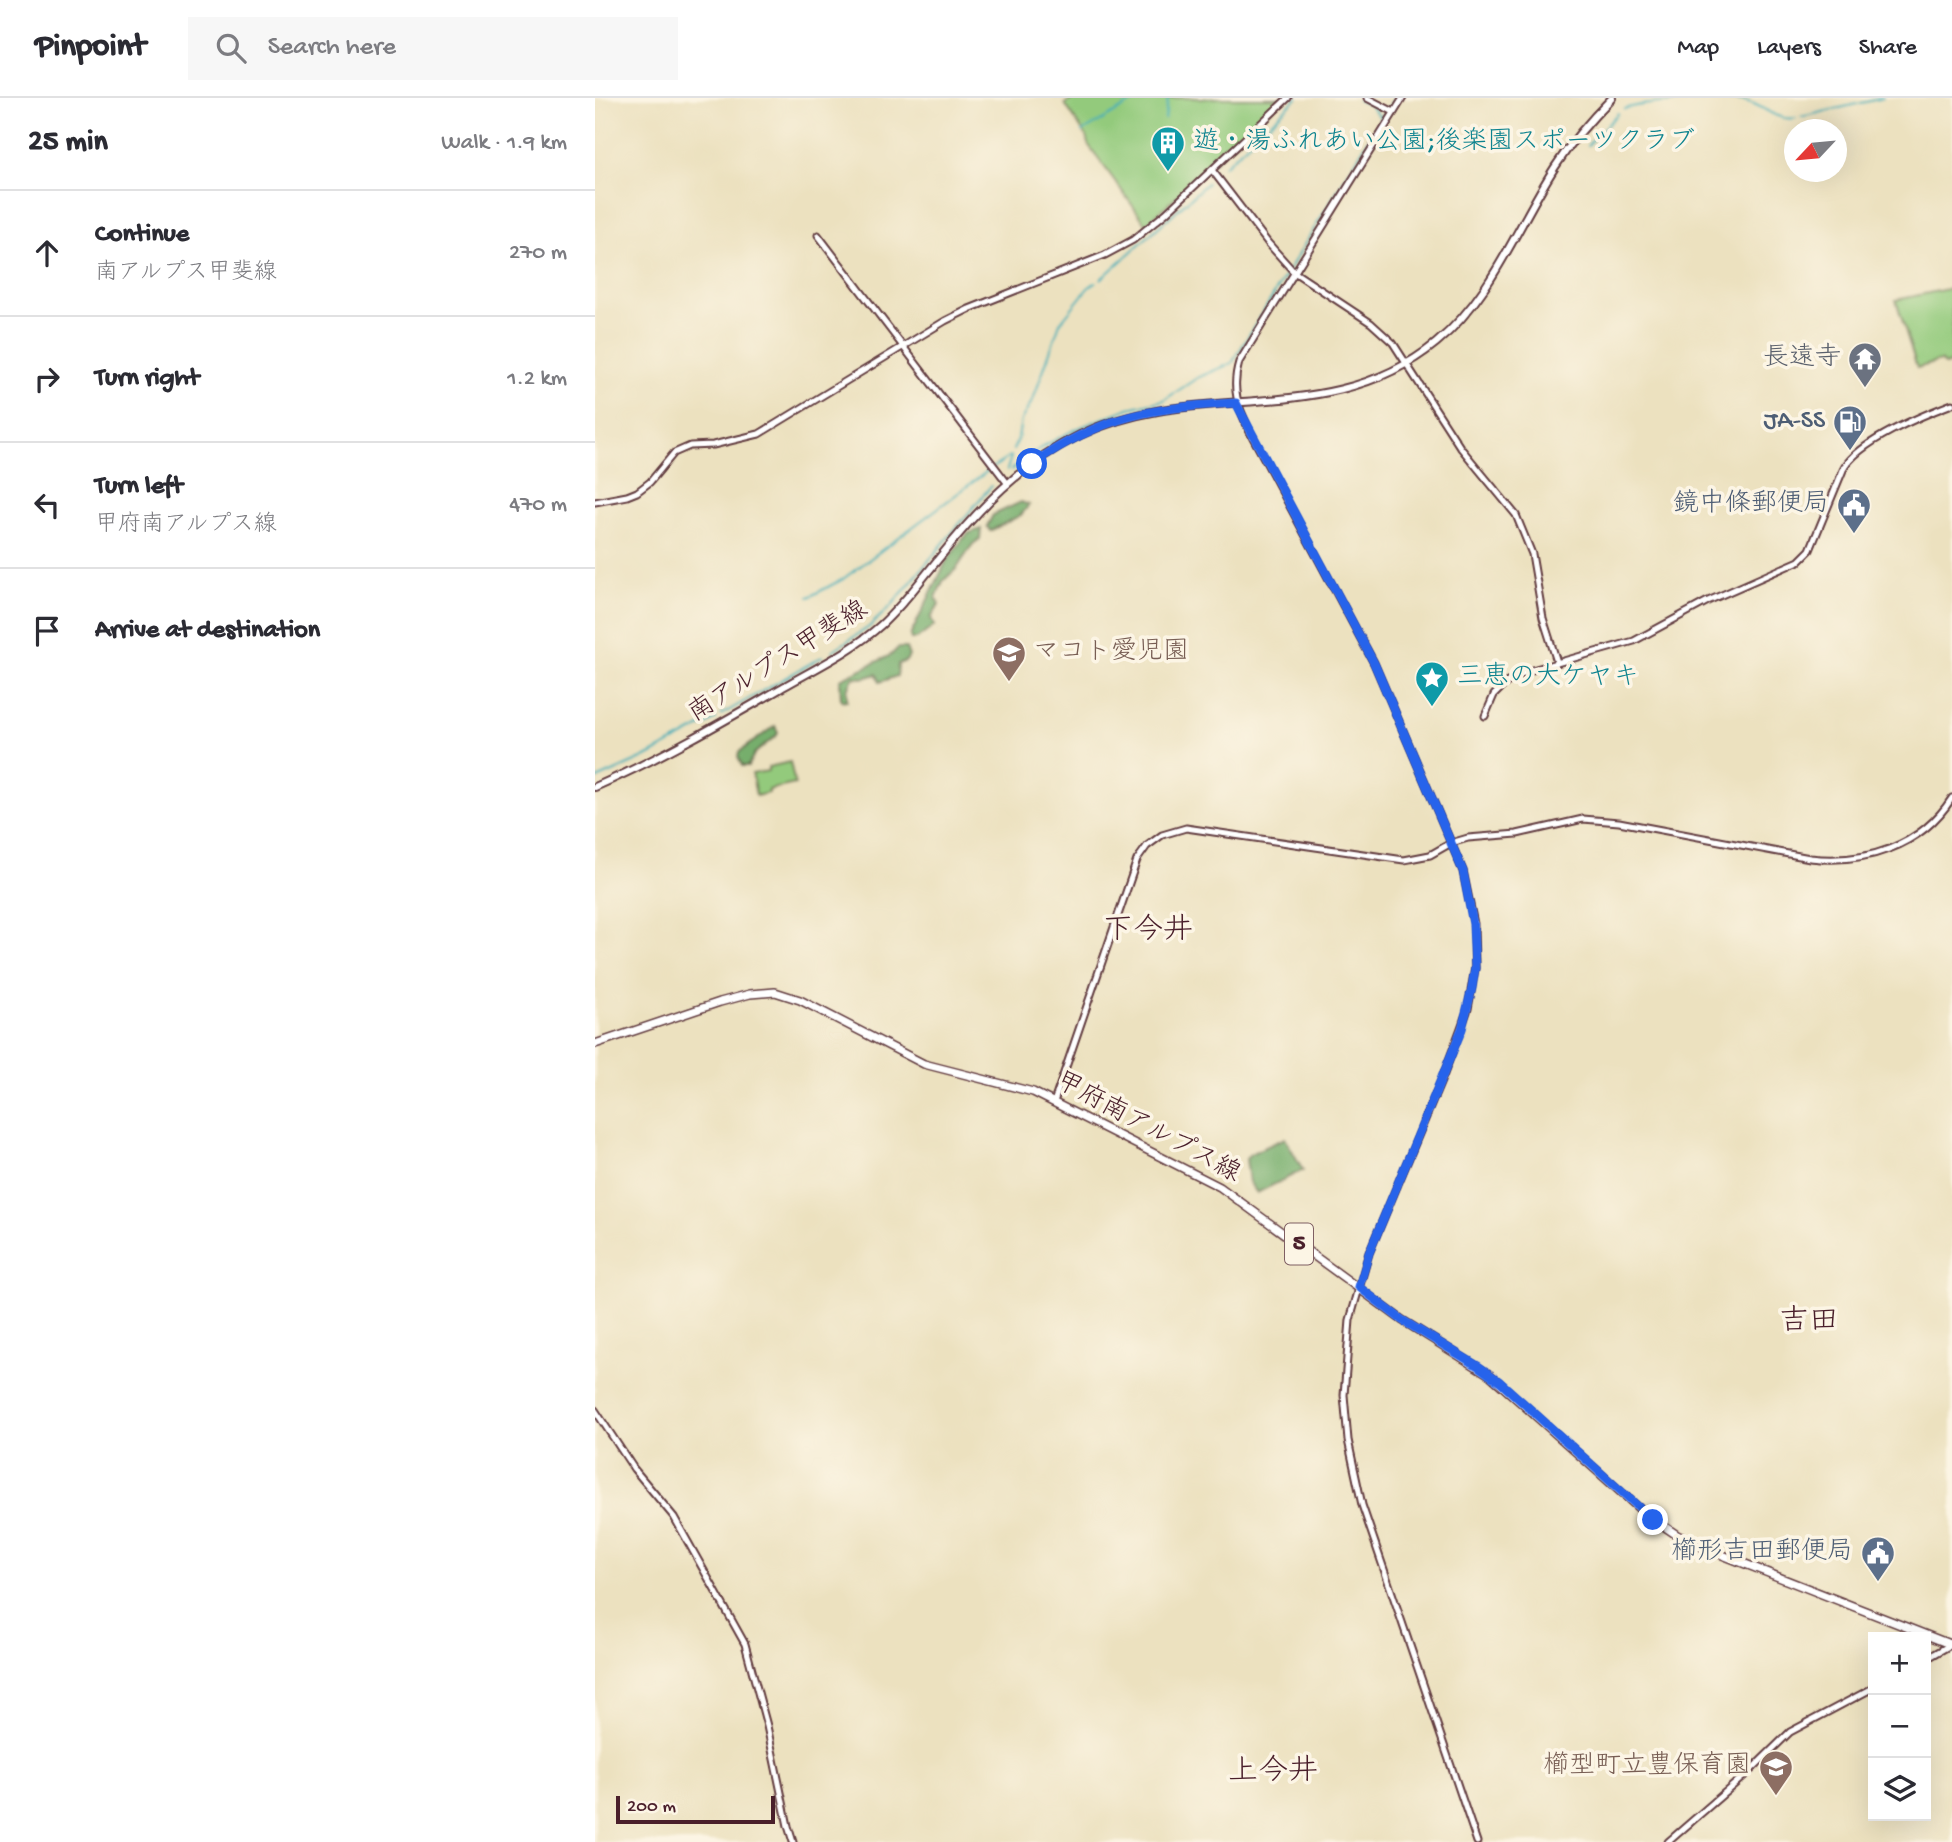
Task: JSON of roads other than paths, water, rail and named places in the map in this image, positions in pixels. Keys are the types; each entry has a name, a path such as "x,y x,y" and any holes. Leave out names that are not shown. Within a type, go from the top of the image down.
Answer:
{"main road":[{"name":"南アルプス甲斐線","path":"595,787 676,749 862,641 899,606 971,518 1007,484 1059,445 1121,418 1172,407 1336,392 1372,380 1408,363 1438,341 1475,302 1554,168 1579,134 1612,98"},
{"name":"甲府南アルプス線","path":"595,1044 720,1002 750,994 775,992 800,1000 924,1064 1018,1087 1054,1102 1220,1187 1402,1320 1478,1366 1500,1382 1643,1513 1667,1530 1702,1547 1952,1644"}],"street":[{"path":"595,502 637,492 650,482 674,453 690,446 713,445 759,434 969,309 1086,264 1121,247 1152,226 1287,98"},
{"path":"1367,98 1394,112"},
{"path":"1403,98 1239,362 1234,389 1236,403 1374,663 1463,871 1473,924 1475,968 1462,1029 1369,1253 1350,1320 1344,1395 1348,1440 1362,1505 1477,1842"},
{"path":"1212,170 1294,272 1371,323 1392,343 1408,363 1460,447 1507,503 1522,527 1532,554 1543,618 1557,662"},
{"path":"818,235 1007,484"},
{"path":"1485,716 1494,695 1506,683 1525,672 1634,641 1708,601 1799,561 1810,550 1850,459 1898,428 1952,404"},
{"path":"1054,1102 1133,871 1142,851 1169,831 1194,829 1301,847 1404,860 1430,855 1451,843 1468,838 1517,834 1564,822 1591,819 1810,858 1840,860 1875,855 1914,837 1940,815 1952,798"},
{"path":"595,1410 634,1469 674,1517 745,1644 793,1842"},
{"path":"595,1425 603,1421"},
{"path":"1931,1656 1952,1644"},
{"path":"1668,1842 1790,1732 1868,1691"}],"waterway":[{"path":"1082,132 1140,98"},
{"path":"1165,119 1168,98"},
{"path":"1224,166 1297,98"},
{"path":"1011,470 1042,447 1076,429 1129,408 1164,400 1197,378 1232,363 1394,98"},
{"path":"1801,117 1883,98"},
{"path":"1358,100 1370,105 1379,116"},
{"path":"1624,109 1665,103 1735,100 1752,103 1782,118 1796,118"},
{"path":"1588,145 1618,113"},
{"path":"1101,279 1207,183"},
{"path":"1013,450 1021,420 1033,400 1060,323 1096,282"},
{"path":"809,597 843,579 1011,456"},
{"path":"1007,470 1011,457"},
{"path":"832,651 869,627 892,605 991,486"},
{"path":"721,715 823,656"},
{"path":"595,780 644,758 716,719"}],"place":[{"name":"遊・湯ふれあい公園;後楽園スポーツクラブ","path":"1168,173"},
{"name":"長遠寺","path":"1865,389"},
{"name":"JA-SS","path":"1850,452"},
{"name":"鏡中條郵便局","path":"1854,535"},
{"name":"マコト愛児園","path":"1009,683"},
{"name":"三恵の大ケヤキ","path":"1432,708"},
{"name":"櫛形吉田郵便局","path":"1878,1583"},
{"name":"櫛型町立豊保育園","path":"1776,1797"}],"district":[{"name":"下今井","path":"1148,932"},
{"name":"吉田","path":"1809,1323"},
{"name":"上今井","path":"1273,1773"}]}
